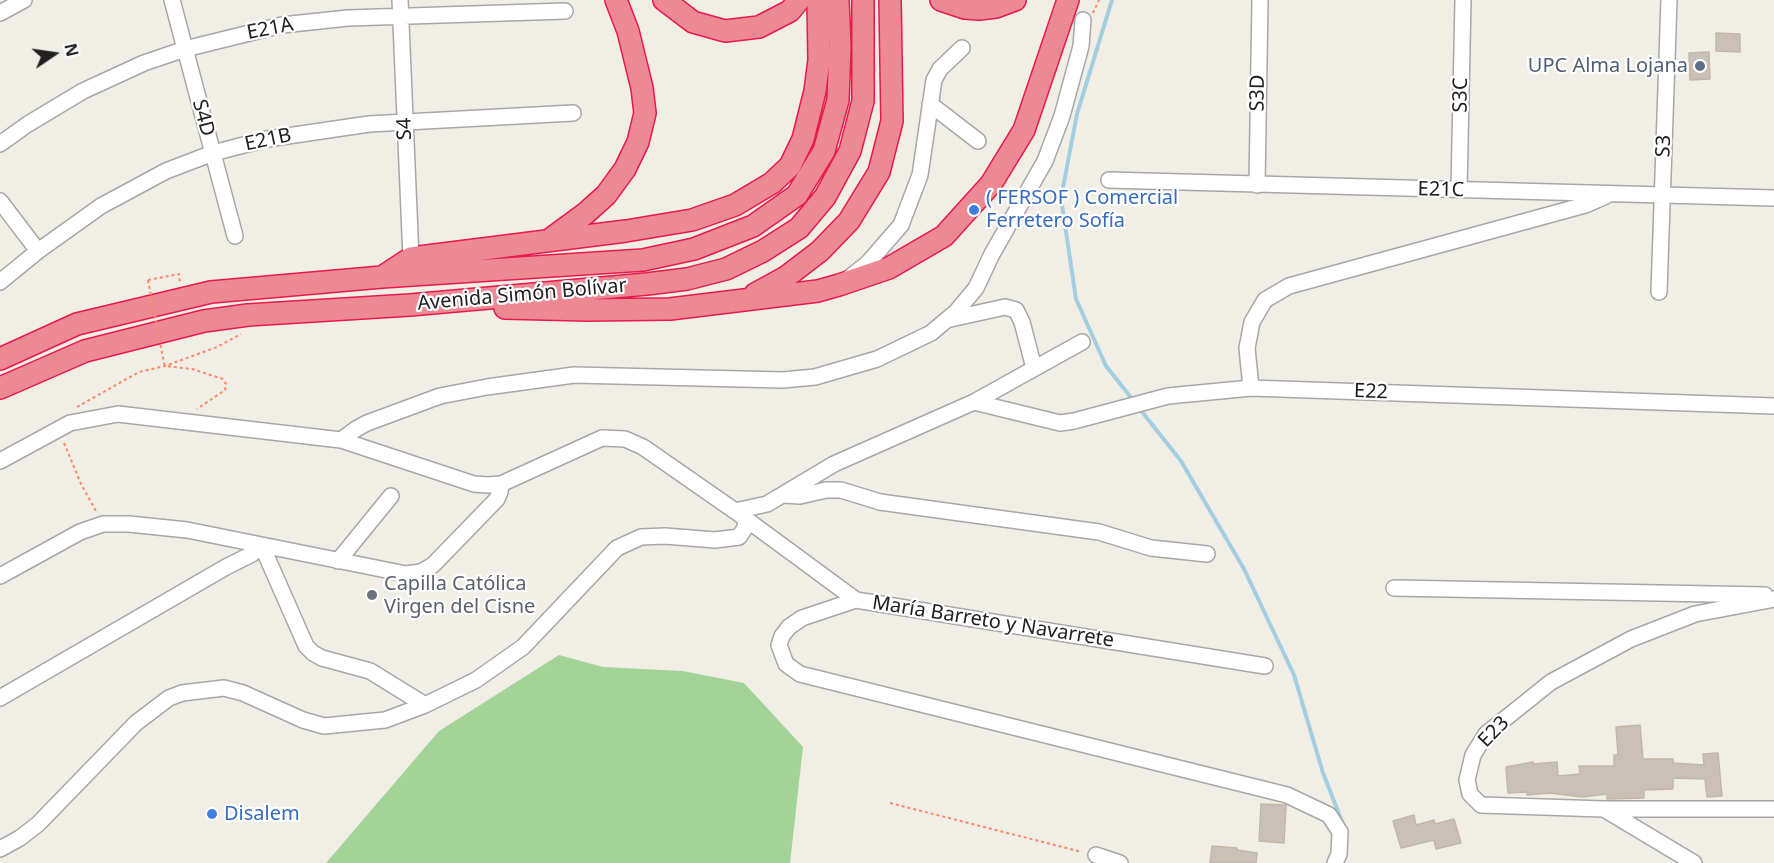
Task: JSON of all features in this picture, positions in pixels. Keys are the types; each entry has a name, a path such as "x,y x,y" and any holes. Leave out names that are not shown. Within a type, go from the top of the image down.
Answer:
{"highway":[{"path":"549,240 606,195 626,169 638,142 645,113 642,88 628,31 616,0"},
{"path":"664,0 693,22 726,31 759,27 790,11 799,0"},
{"path":"382,277 411,258 626,231 692,220 735,205 772,183 790,166 803,139 815,91 819,60 818,0"},
{"name":"Avenida Simón Bolívar","path":"0,359 77,324 212,292 382,277 643,260 694,249 753,226 797,195 824,151 838,100 840,46 838,0"},
{"name":"Avenida Simón Bolívar","path":"0,388 84,351 204,321 248,315 410,305 687,279 726,269 763,251 799,228 825,197 850,151 863,101 863,0"},
{"path":"741,301 786,277 820,251 849,221 879,172 892,121 890,0"},
{"path":"941,0 965,8 979,9 996,7 1015,0"},
{"path":"410,305 587,310 670,309 818,291 889,268 944,236 991,184 1024,130 1068,0"}],"street":[{"path":"0,13 24,0"},
{"name":"S4D","path":"172,0 235,236"},
{"name":"S4","path":"400,0 411,258"},
{"name":"S3D","path":"1257,185 1260,0"},
{"name":"S3C","path":"1459,190 1463,0"},
{"name":"S3","path":"1659,292 1669,0"},
{"name":"E21A","path":"0,144 83,91 144,63 185,49 282,25 348,18 565,11"},
{"path":"341,440 362,426 440,396 487,387 574,375 783,380 815,377 877,359 931,333 956,312 976,288 992,254 1045,161 1062,116 1081,46 1083,20"},
{"path":"839,285 868,262 901,225 920,176 934,80 940,69 962,48"},
{"path":"930,104 978,141"},
{"name":"E21B","path":"0,282 100,206 166,171 213,153 267,139 369,123 573,113"},
{"name":"E21C","path":"1108,180 1774,198"},
{"path":"1251,388 1247,348 1252,322 1265,300 1289,286 1585,205 1612,193"},
{"path":"0,201 38,251"},
{"path":"945,321 1005,308 1016,310 1022,322 1034,368"},
{"path":"0,849 20,838 38,824 136,723 169,698 182,693 224,688 243,693 303,720 324,726 384,720 425,705 476,680 523,646 617,548 641,537 665,536 715,540 739,537 745,528 740,515 784,495 834,464 974,402 1082,342"},
{"name":"E22","path":"974,402 1060,423 1168,396 1251,388 1774,406"},
{"name":"María Barreto y Navarrete","path":"0,461 70,423 118,414 341,440 474,484 501,484 602,438 625,439 643,447 856,600 1265,666"},
{"path":"0,576 81,532 103,524 129,524 187,530 406,574 421,572 433,565 496,499 501,492 501,484"},
{"path":"784,495 800,496 826,490 841,490 880,502 1099,532 1151,548 1207,554"},
{"path":"338,561 391,496"},
{"path":"262,546 306,646 313,653 322,658 370,671 425,705"},
{"path":"0,698 262,546"},
{"name":"E23","path":"1394,588 1774,597"},
{"name":"E23","path":"1694,863 1604,809 1480,805 1470,794 1467,780 1473,755 1486,734 1551,682 1621,645 1695,614 1774,597"},
{"path":"856,600 802,618 789,627 779,645 786,664 800,674 1287,795 1329,815 1340,832 1340,854 1335,863"},
{"path":"1604,809 1774,809"},
{"path":"1096,855 1120,863"}],"path":[{"path":"179,274 148,280 165,366 192,369 214,375 223,379 226,384 225,390 180,420"},
{"path":"890,803 1096,855"}],"green space":[{"path":"559,655 603,667 683,671 744,683 803,747 790,863 326,863 439,731"}],"building":[{"name":"UPC Alma Lojana","path":"1716,33 1740,34 1740,52 1716,51"},
{"name":"UPC Alma Lojana","path":"1709,52 1710,79 1690,80 1689,53"},
{"path":"1640,725 1643,759 1673,759 1673,763 1704,765 1703,754 1718,753 1722,796 1707,797 1705,779 1673,778 1673,789 1644,790 1644,798 1607,799 1607,794 1582,797 1550,793 1527,795 1527,792 1508,793 1506,767 1533,762 1533,764 1557,762 1558,776 1580,774 1579,766 1614,766 1614,755 1618,755 1616,727"},
{"path":"1261,804 1286,805 1284,843 1259,841"},
{"path":"1414,815 1416,825 1434,820 1435,824 1454,819 1461,843 1436,849 1434,840 1401,848 1393,821"},
{"path":"1212,846 1237,848 1237,850 1257,853 1256,863 1210,863"}],"waterway":[{"path":"1112,0 1077,114 1061,198 1076,299 1106,366 1133,400"},
{"path":"1139,408 1181,461 1244,569 1294,675 1323,773 1343,824"}],"place":[{"name":"UPC Alma Lojana","path":"1700,66"},
{"name":"( FERSOF ) Comercial Ferretero Sofía","path":"974,210"},
{"name":"Capilla Católica Virgen del Cisne","path":"372,595"},
{"name":"Disalem","path":"212,814"}]}
